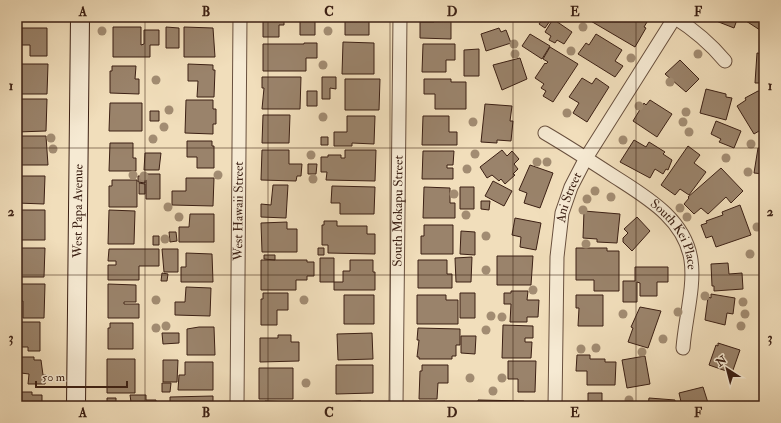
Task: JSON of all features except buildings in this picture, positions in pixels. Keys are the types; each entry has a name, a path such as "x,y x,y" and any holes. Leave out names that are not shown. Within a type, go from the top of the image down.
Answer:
{"street":[{"name":"West Papa Avenue","path":"76,406 80,17"},
{"name":"West Hawaii Street","path":"237,406 240,17"},
{"name":"South Mokapu Street","path":"396,406 400,17"},
{"path":"675,17 713,47 725,61"},
{"name":"Ani Street","path":"555,406 557,256 559,228 571,187 586,158 675,17"},
{"name":"South Kei Place","path":"545,133 651,201 679,229 687,244 691,259 692,274 684,328 683,348"}]}
